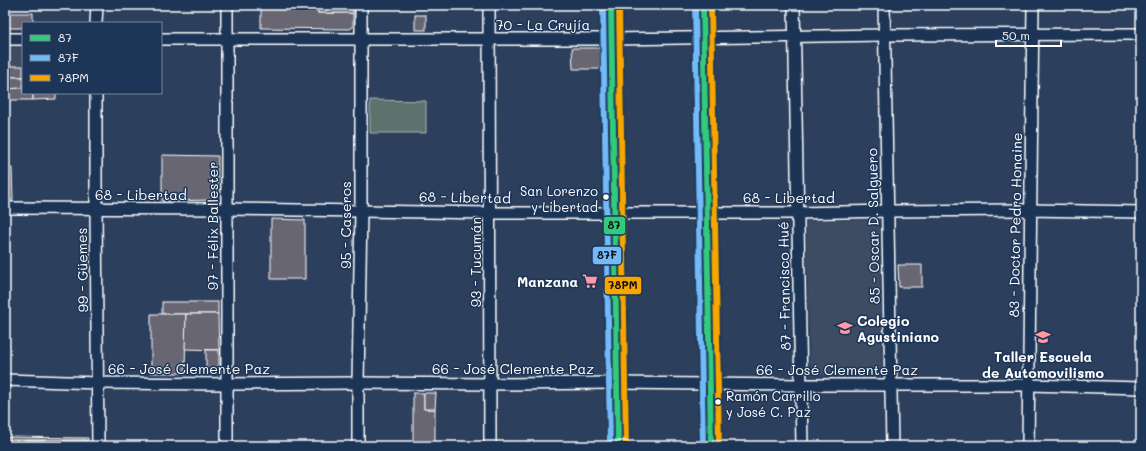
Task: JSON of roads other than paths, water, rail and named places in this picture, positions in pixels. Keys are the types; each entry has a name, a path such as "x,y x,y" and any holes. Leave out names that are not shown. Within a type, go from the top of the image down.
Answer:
{"street":[{"path":"96,22 97,5"},
{"name":"97 - Félix Ballester","path":"227,5 227,446"},
{"name":"95 - Caseros","path":"358,446 361,211 361,5"},
{"name":"93 - Tucumán","path":"489,5 490,446"},
{"path":"611,5 618,446"},
{"path":"702,5 711,446"},
{"name":"87 - Francisco Hué","path":"794,5 802,446"},
{"name":"85 - Oscar D. Salguero","path":"884,5 892,446"},
{"name":"83 - Doctor Pedro Honaine","path":"1028,446 1033,5"},
{"name":"70 - La Crujía","path":"162,39 612,39 885,35 1141,34"},
{"path":"5,39 22,39"},
{"name":"99 - Güemes","path":"96,94 98,446"},
{"name":"68 - Libertad","path":"5,208 228,209 489,213 797,213 1030,210 1141,212"},
{"name":"66 - José Clemente Paz","path":"5,380 98,383 227,384 358,382 801,385 1029,384 1141,388"}],"place":[{"name":"San Lorenzo y Libertad","path":"606,197"},
{"name":"Manzana","path":"590,281"},
{"name":"Colegio Agustiniano","path":"845,328"},
{"name":"Taller Escuela de Automovilismo","path":"1043,337"},
{"name":"Ramón Carrillo y José C. Paz","path":"718,402"}]}
